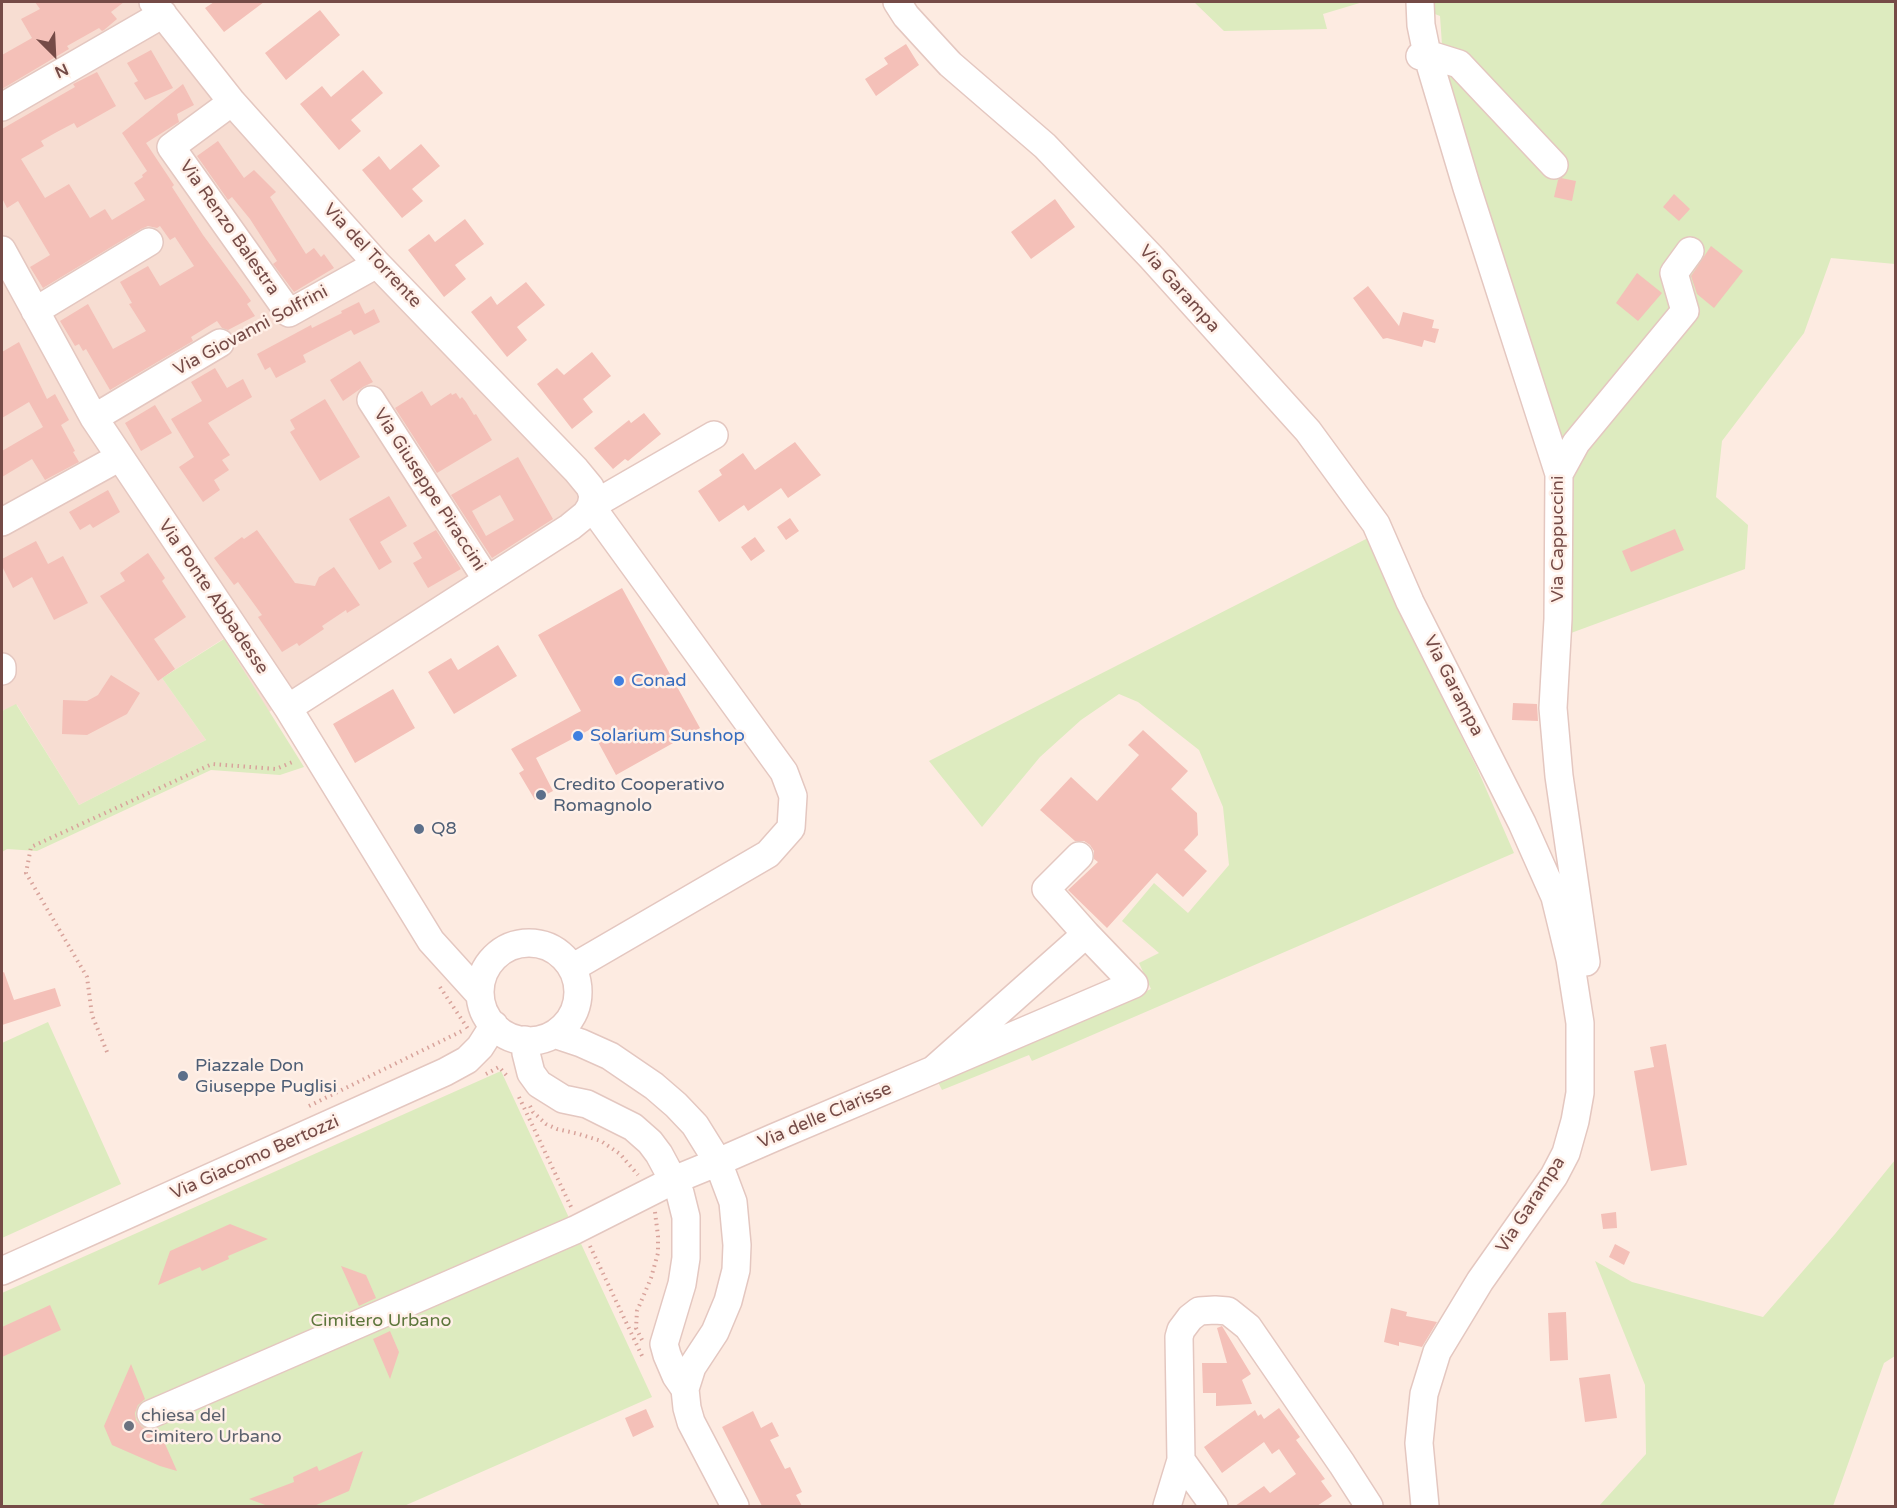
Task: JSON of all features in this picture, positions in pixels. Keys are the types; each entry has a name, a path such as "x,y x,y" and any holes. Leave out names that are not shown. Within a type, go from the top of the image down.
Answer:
{"street":[{"name":"Via Garampa","path":"897,2 906,16 950,64 1045,146 1152,258 1308,431 1376,524 1410,602 1522,823 1555,897 1570,959 1580,1023 1580,1093 1575,1121 1566,1153 1554,1176 1480,1281 1437,1352 1424,1394 1419,1443 1425,1506"},
{"name":"Via Cappuccini","path":"1420,2 1424,55 1559,474 1558,619 1553,708 1559,776 1586,956 1580,1023"},
{"path":"2,107 158,8"},
{"name":"Via del Torrente","path":"158,8 232,102 377,264 576,470 590,487 593,496 591,506"},
{"path":"1424,55 1459,64 1554,165"},
{"name":"Via Renzo Balestra","path":"232,102 171,147 289,313"},
{"path":"35,311 149,242"},
{"name":"Via Ponte Abbadesse","path":"2,250 94,418 288,708 431,941 480,995"},
{"path":"1559,474 1576,443 1684,311 1674,273 1690,251"},
{"name":"Via Giovanni Solfrini","path":"289,313 377,264"},
{"name":"Via Giovanni Solfrini","path":"94,418 220,343"},
{"name":"Via Giuseppe Piraccini","path":"371,400 487,580"},
{"path":"288,708 570,527 591,506 714,435"},
{"path":"2,522 120,457"},
{"path":"572,968 768,854 791,828 793,796 784,772 591,506"},
{"path":"933,1070 1086,934 1046,889 1078,856"},
{"name":"Via delle Clarisse","path":"151,1414 578,1229 674,1180 1134,984 1086,934"},
{"path":"431,941 459,955 496,956"},
{"path":"522,944 537,944 551,948 564,957 572,968 578,983 578,999 565,1025 554,1034 540,1039 525,1040 503,1033 494,1025 482,1006 480,995 487,967 496,956 508,948 522,944"},
{"path":"578,999 586,1021 610,1056"},
{"name":"Via Giacomo Bertozzi","path":"2,1271 425,1082 467,1060 480,1047 494,1025"},
{"path":"554,1034 610,1056 654,1086 695,1125 718,1162 733,1202 737,1245 736,1270 720,1321 692,1367 686,1389 687,1408 692,1422 735,1506"},
{"path":"525,1040 531,1073 539,1084 562,1099 587,1104 633,1127 655,1148 680,1193 686,1217 686,1258 682,1284 654,1353 686,1389"},
{"path":"1167,1506 1181,1460 1179,1337 1190,1318 1199,1311 1228,1311 1248,1327 1369,1506"},
{"path":"1181,1460 1214,1506"}],"path":[{"name":"Via Giovanni Solfrini","path":"220,343 289,313"},
{"path":"107,1052 92,1015 87,977 26,873 31,847 212,765 276,769 299,759 316,755"},
{"path":"467,1028 450,1037 480,1078 499,1067 512,1083"},
{"path":"517,1093 578,1229 654,1353"}],"shaded area":[{"path":"2,2 139,2 214,102 585,500 269,712 223,639 162,678 206,740 79,805 17,705 2,711"}],"green space":[{"path":"1194,2 1363,2 1323,14 1327,29 1224,31"},
{"path":"1428,2 1895,2 1895,264 1831,258 1804,333 1722,441 1716,497 1748,525 1745,569 1571,633 1567,472 1443,59 1440,16 1427,11"},
{"path":"1368,538 1418,648 1476,766 1514,853 1032,1061 1029,1055 942,1090 938,1082 1151,989 1139,963 1159,953 1122,921 1154,883 1188,913 1229,865 1223,807 1199,750 1138,702 1119,694 1081,720 1040,757 982,827 929,761"},
{"path":"224,639 304,767 280,775 211,770 37,851 7,849 2,852 2,711 16,704 79,805 206,740 162,678"},
{"path":"48,1022 121,1184 2,1238 2,1043"},
{"name":"Cimitero Urbano","path":"501,1071 652,1397 404,1506 2,1506 2,1293"},
{"path":"1895,1160 1895,1356 1884,1363 1833,1506 1599,1506 1646,1454 1645,1385 1595,1261 1632,1282 1763,1317"}],"building":[{"path":"35,2 124,2 111,12 117,19 104,30 99,28 67,46 69,49 2,89 2,55 32,38 21,19 40,9"},
{"path":"214,2 264,2 224,32 205,8"},
{"path":"320,10 340,35 286,80 265,53"},
{"path":"906,44 919,65 876,96 865,79 888,64 884,58"},
{"path":"151,50 173,88 145,100 134,83 138,81 127,63"},
{"path":"363,70 383,93 351,120 361,131 339,150 300,104 322,86 331,97"},
{"path":"97,72 116,106 77,128 74,123 55,133 41,141 44,146 21,159 45,198 69,184 90,218 105,209 112,220 145,200 134,183 147,171 122,133 183,84 194,105 177,114 179,122 146,143 203,235 251,301 247,304 255,316 228,330 222,328 217,321 191,337 193,341 110,390 86,349 83,351 79,344 75,346 60,321 88,304 113,349 146,331 129,304 132,303 120,282 148,266 160,286 194,266 175,237 170,240 160,226 157,228 148,226 43,288 30,267 50,255 18,201 7,208 2,198 2,129 75,87 73,84"},
{"path":"218,141 244,178 254,170 276,192 270,197 306,254 314,248 321,257 324,254 334,268 294,292 273,264 277,261 250,219 232,197 228,200 197,156"},
{"path":"421,144 440,166 412,189 423,201 402,218 362,170 379,156 390,170"},
{"path":"1561,178 1576,181 1572,201 1554,197 1558,180"},
{"path":"1674,194 1690,209 1679,221 1663,207"},
{"path":"1055,199 1075,227 1031,259 1011,232"},
{"path":"465,219 484,244 455,265 466,279 444,297 408,250 429,234 435,242"},
{"path":"1711,246 1743,271 1714,308 1697,294 1691,276"},
{"path":"1637,273 1662,293 1638,321 1616,303"},
{"path":"526,282 545,305 517,327 527,340 507,357 471,312 491,296 497,305"},
{"path":"1368,286 1399,326 1403,312 1434,320 1432,328 1439,329 1435,343 1424,340 1422,347 1383,339 1353,298"},
{"path":"359,302 365,314 374,309 380,322 354,335 351,330 303,355 306,362 276,378 270,367 265,370 257,354 311,325 312,328 342,313 341,311"},
{"path":"19,342 47,399 55,394 69,420 61,425 79,462 45,480 32,459 2,477 2,451 43,427 29,402 2,418 2,352"},
{"path":"592,352 611,376 583,399 593,412 572,429 537,384 557,368 564,375"},
{"path":"360,361 373,382 343,401 330,380"},
{"path":"215,368 227,388 243,379 252,397 208,423 230,455 222,460 229,470 214,480 220,490 203,502 179,467 194,457 171,419 202,401 191,382"},
{"path":"422,391 431,406 451,393 452,395 456,393 460,399 462,397 492,440 437,473 395,408"},
{"path":"325,399 360,457 320,481 290,432 295,429 290,420"},
{"path":"155,405 172,433 141,451 125,423"},
{"path":"644,413 661,434 628,461 625,459 613,469 594,448 629,420 631,423"},
{"path":"795,442 821,475 788,498 781,488 748,511 744,505 719,522 698,491 722,475 719,470 743,453 755,470"},
{"path":"518,457 553,519 492,558 451,495","holes":["500,495 514,520 486,536 472,511"]},
{"path":"108,490 120,512 93,528 90,524 80,530 69,512"},
{"path":"389,496 407,526 380,542 392,562 379,570 349,519"},
{"path":"790,518 799,531 786,540 777,527"},
{"path":"1675,529 1684,550 1631,572 1622,551"},
{"path":"257,530 295,583 315,586 319,577 334,567 360,605 347,613 346,610 322,626 324,629 299,646 297,643 282,652 258,617 262,615 238,582 234,585 214,558 242,537 244,539"},
{"path":"436,530 461,569 428,588 413,563 422,558 413,543"},
{"path":"755,537 765,551 751,561 741,547"},
{"path":"36,541 48,564 63,556 88,603 54,620 32,577 13,588 2,566 2,559"},
{"path":"148,553 165,578 162,581 186,617 154,639 175,669 158,681 100,596 125,581 120,573"},
{"name":"Conad","path":"622,588 700,728 616,775 591,729 536,758 553,791 535,800 519,773 524,770 511,749 581,711 538,635"},
{"path":"498,645 517,676 454,714 428,672 451,658 458,670"},
{"path":"111,675 140,693 127,714 87,735 62,734 63,700 87,701 98,695"},
{"path":"393,689 415,728 355,763 333,724"},
{"path":"1513,703 1537,704 1538,721 1512,720"},
{"path":"1143,730 1188,771 1171,789 1197,813 1198,835 1184,850 1207,871 1183,897 1157,873 1107,928 1068,890 1098,862 1094,859 1094,851 1084,841 1075,841 1040,810 1071,777 1097,801 1139,755 1128,745"},
{"path":"4,972 14,1000 55,988 61,1006 2,1025 2,973"},
{"path":"1666,1044 1687,1165 1651,1171 1634,1071 1654,1067 1650,1047"},
{"path":"1616,1212 1617,1228 1603,1229 1601,1214"},
{"path":"230,1224 268,1239 228,1256 229,1259 202,1271 200,1267 158,1285 170,1251"},
{"path":"1615,1244 1630,1252 1624,1265 1609,1257"},
{"path":"341,1266 366,1275 376,1298 359,1306"},
{"path":"50,1305 61,1330 2,1357 2,1327"},
{"path":"1391,1308 1407,1312 1406,1316 1437,1322 1422,1347 1399,1342 1399,1346 1384,1342"},
{"path":"1566,1312 1568,1360 1550,1361 1548,1313"},
{"path":"1222,1326 1251,1374 1242,1380 1252,1404 1216,1406 1216,1393 1203,1393 1202,1363 1227,1363 1217,1328"},
{"path":"390,1331 399,1352 390,1379 373,1339"},
{"path":"131,1364 145,1399 138,1405 135,1413 136,1420 142,1427 150,1430 158,1428 177,1471 112,1445 104,1426"},
{"path":"1610,1374 1617,1418 1585,1422 1579,1378"},
{"path":"1279,1408 1300,1437 1296,1440 1325,1479 1321,1481 1332,1496 1317,1506 1235,1506 1264,1486 1270,1493 1296,1474 1279,1449 1272,1454 1264,1442 1222,1473 1204,1447 1255,1410 1258,1416 1261,1414 1264,1419"},
{"path":"646,1409 654,1427 633,1437 625,1418"},
{"path":"753,1411 761,1428 772,1422 779,1436 770,1440 785,1469 790,1467 802,1492 796,1495 802,1506 762,1506 722,1427"},
{"path":"363,1451 349,1491 314,1506 268,1506 249,1499 294,1482 293,1477 317,1466 319,1471"}],"place":[{"name":"Conad","path":"619,681"},
{"name":"Solarium Sunshop","path":"578,736"},
{"name":"Credito Cooperativo Romagnolo","path":"541,795"},
{"name":"Q8","path":"419,829"},
{"name":"Piazzale Don Giuseppe Puglisi","path":"183,1076"},
{"name":"chiesa del Cimitero Urbano","path":"129,1426"}]}
